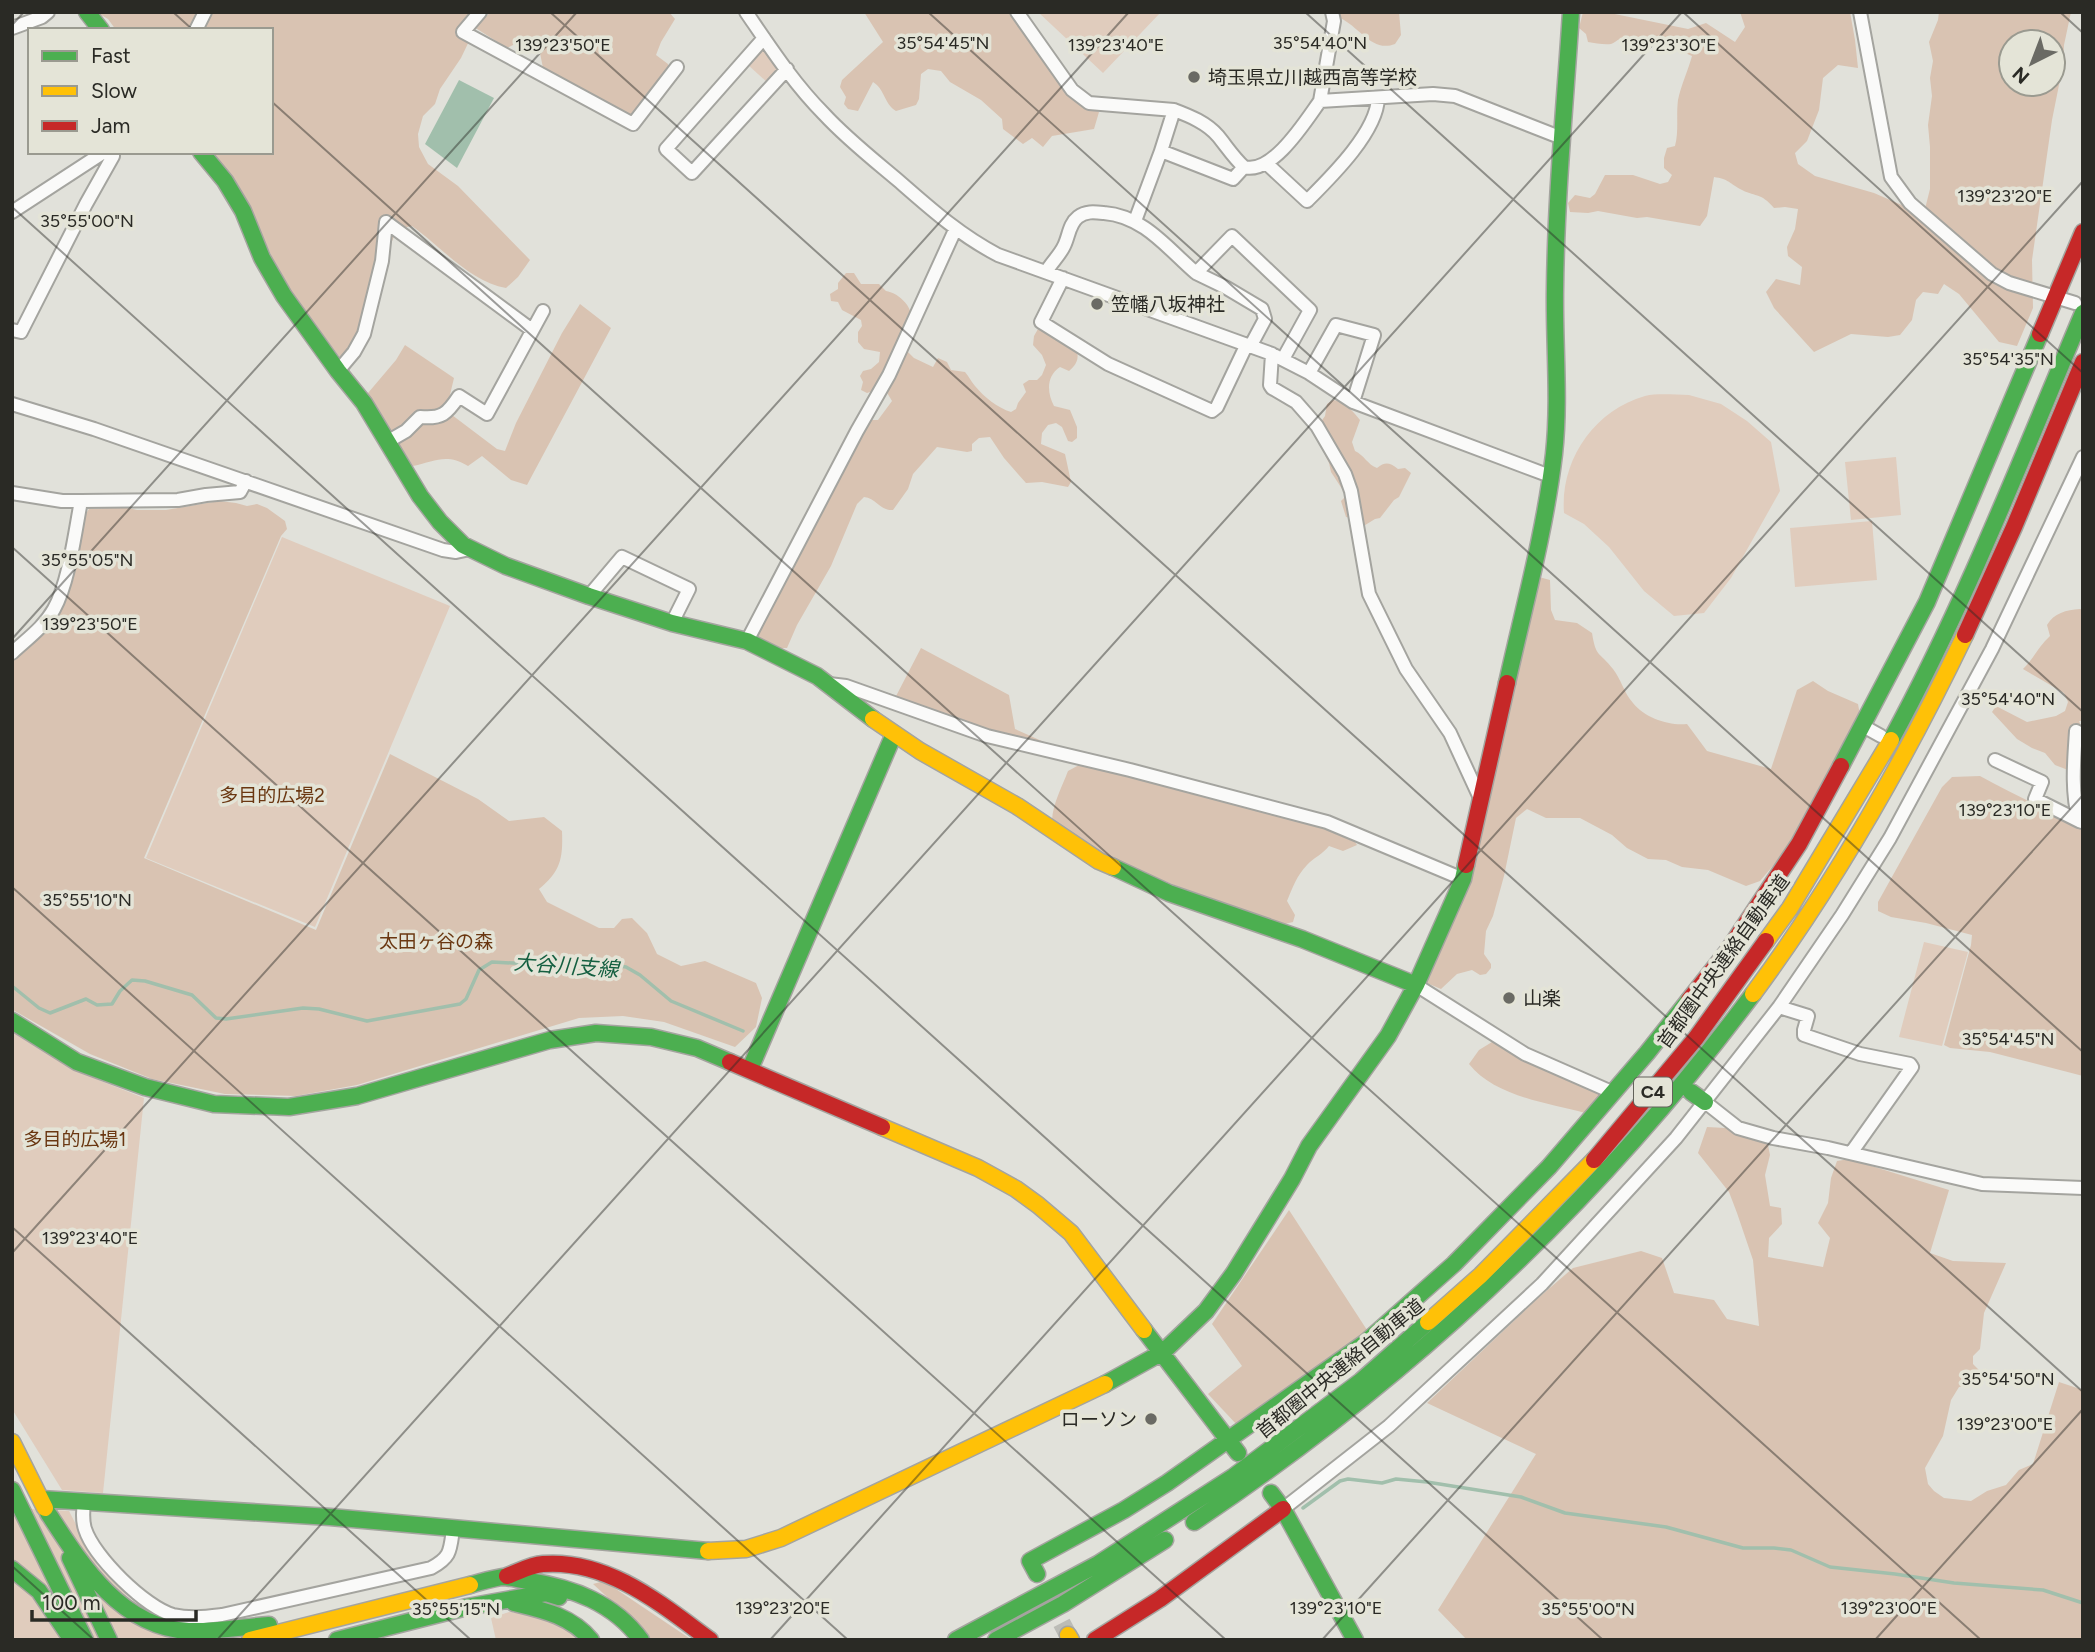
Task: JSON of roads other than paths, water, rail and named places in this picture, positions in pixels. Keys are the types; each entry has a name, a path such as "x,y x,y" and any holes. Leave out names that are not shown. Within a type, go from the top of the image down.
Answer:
{"main road":[{"path":"87,12 99,28"},
{"path":"44,1506 84,1502 330,1517 679,1549 746,1549 780,1538 1126,1374 1163,1352 1206,1311 1234,1273 1292,1179 1309,1146 1378,1052 1416,985 1463,879 1541,529 1554,453 1557,397 1555,261 1571,12"},
{"path":"203,154 225,181 243,211 262,258 277,285 364,403 420,496 440,522 470,549 506,566 589,596 672,623 747,641 828,684 920,751 1017,806 1099,861 1169,893 1302,939 1416,985"},
{"path":"1037,1574 1030,1560 1234,1447 1366,1342 1454,1264 1549,1167 1614,1093 1727,952 1799,844 1927,602 2083,232"},
{"name":"首都圏中央連絡自動車道","path":"956,1640 1061,1585 1167,1522 1272,1451 1342,1397 1467,1290 1594,1162 1652,1094 1777,929 1873,772 1977,566 2079,308"},
{"name":"首都圏中央連絡自動車道","path":"996,1640 1063,1604 1246,1489 1357,1407 1469,1310 1576,1205 1647,1128 1739,1013 1797,932 1843,859 1938,691 1980,605 2083,362"},
{"path":"750,1069 894,734"},
{"path":"12,1021 77,1062 145,1087 214,1104 289,1107 357,1097 550,1040 596,1033 651,1037 697,1048 978,1168 1016,1187 1053,1215 1071,1233 1234,1447"},
{"path":"1647,1053 1661,1065"},
{"path":"1691,1091 1704,1102"},
{"path":"12,1442 109,1640"},
{"path":"1041,1634 1113,1587 1246,1489"},
{"path":"12,1490 85,1640"},
{"path":"1270,1493 1283,1509 1355,1640"},
{"path":"44,1506 70,1548 111,1597 142,1619 176,1630 315,1623"},
{"path":"1095,1640 1160,1599 1283,1509"},
{"path":"250,1640 504,1577 540,1564 575,1565 615,1576 653,1599 710,1640"},
{"path":"12,1569 23,1575 38,1590 72,1640"},
{"path":"504,1577 556,1585 584,1595 611,1609 641,1640"},
{"path":"337,1640 467,1607 546,1593 590,1606 620,1628 629,1640"},
{"path":"509,1601 564,1617 586,1631 591,1640"},
{"path":"947,1640 977,1630"}],"street":[{"path":"12,28 42,18 48,12"},
{"path":"197,28 205,12"},
{"path":"481,12 463,32 633,124 677,67"},
{"path":"746,12 825,116 955,230 998,255 1278,357 1353,401 1550,476"},
{"path":"1017,12 1072,90 1089,103 1174,110 1186,114 1217,134 1244,167 1252,169 1266,163 1284,148 1320,101 1334,21 1332,12"},
{"path":"1860,12 1891,177 1910,203 1992,274 2009,284 2057,297 2079,308"},
{"path":"764,38 666,149 692,173 787,69"},
{"path":"1320,101 1433,94 1455,96 1562,138"},
{"path":"1266,163 1307,201 1346,161 1377,112 1378,98"},
{"path":"1135,221 1174,110"},
{"path":"1161,151 1233,179 1244,167"},
{"path":"12,212 101,154"},
{"path":"12,330 21,332 112,154"},
{"path":"1046,272 1065,244 1071,224 1083,214 1109,213 1135,221 1160,238 1196,273 1262,309 1265,319 1217,407 1212,411 1108,364 1041,322 1063,278"},
{"path":"338,371 365,334 382,261 386,222 532,330"},
{"path":"747,641 889,375 955,230"},
{"path":"1196,273 1232,236 1310,310 1278,357 1270,385 1296,402 1310,418 1345,474 1351,491 1369,594 1406,668 1450,733 1480,798"},
{"path":"387,442 406,431 419,417 435,418 449,411 459,396 487,415 543,311"},
{"path":"1309,373 1336,325 1374,335 1353,401"},
{"path":"12,404 94,429 443,550 456,552 470,549"},
{"path":"1283,1509 1389,1426 1542,1283 1676,1138 1779,1006 1842,915 1890,838 1992,649 2083,457"},
{"path":"12,493 62,501 178,500 240,492 246,481"},
{"path":"12,653 42,625 55,607 65,578 81,501"},
{"path":"589,596 622,556 689,589 672,623"},
{"path":"828,684 846,686 987,736 1130,770 1327,822 1463,879"},
{"path":"1863,726 1881,736"},
{"path":"2081,822 2075,801 2073,774 2076,731 2083,735"},
{"path":"1915,756 1930,764"},
{"path":"1995,760 2042,782 2035,799 2081,822"},
{"path":"1416,985 1524,1054 1614,1093"},
{"path":"1779,1006 1808,1016 1804,1035 1860,1054 1910,1064 1912,1067 1851,1153"},
{"path":"1704,1102 1738,1128 1773,1138 1851,1153 1982,1184 2083,1188"},
{"path":"84,1502 82,1516 85,1530 96,1549 126,1584 147,1602 172,1614 196,1618 222,1615 431,1568 445,1560 450,1552 453,1530"}],"waterway":[{"name":"大谷川支線","path":"12,986 39,1008 50,1013 86,999 97,1005 112,1004 120,991 132,980 145,981 192,995 216,1018 226,1019 303,1008 319,1009 367,1021 460,1004 466,999 479,970 492,962 613,965 626,967 640,975 671,1001 743,1031"},
{"path":"1303,1508 1340,1481 1348,1479 1382,1483 1396,1479 1427,1482 1521,1497 1565,1513 1666,1527 1743,1548 1791,1550 1830,1567 1954,1583 2043,1590 2083,1603"}],"tunnel":[{"path":"1049,1599 1068,1635"}],"place":[{"name":"埼玉県立川越西高等学校","path":"1194,77"},
{"name":"笠幡八坂神社","path":"1097,304"},
{"name":"山楽","path":"1509,998"},
{"name":"ローソン","path":"1151,1419"}],"park label":[{"name":"多目的広場2","path":"272,795"},
{"name":"太田ヶ谷の森","path":"436,941"},
{"name":"多目的広場1","path":"75,1139"}]}
